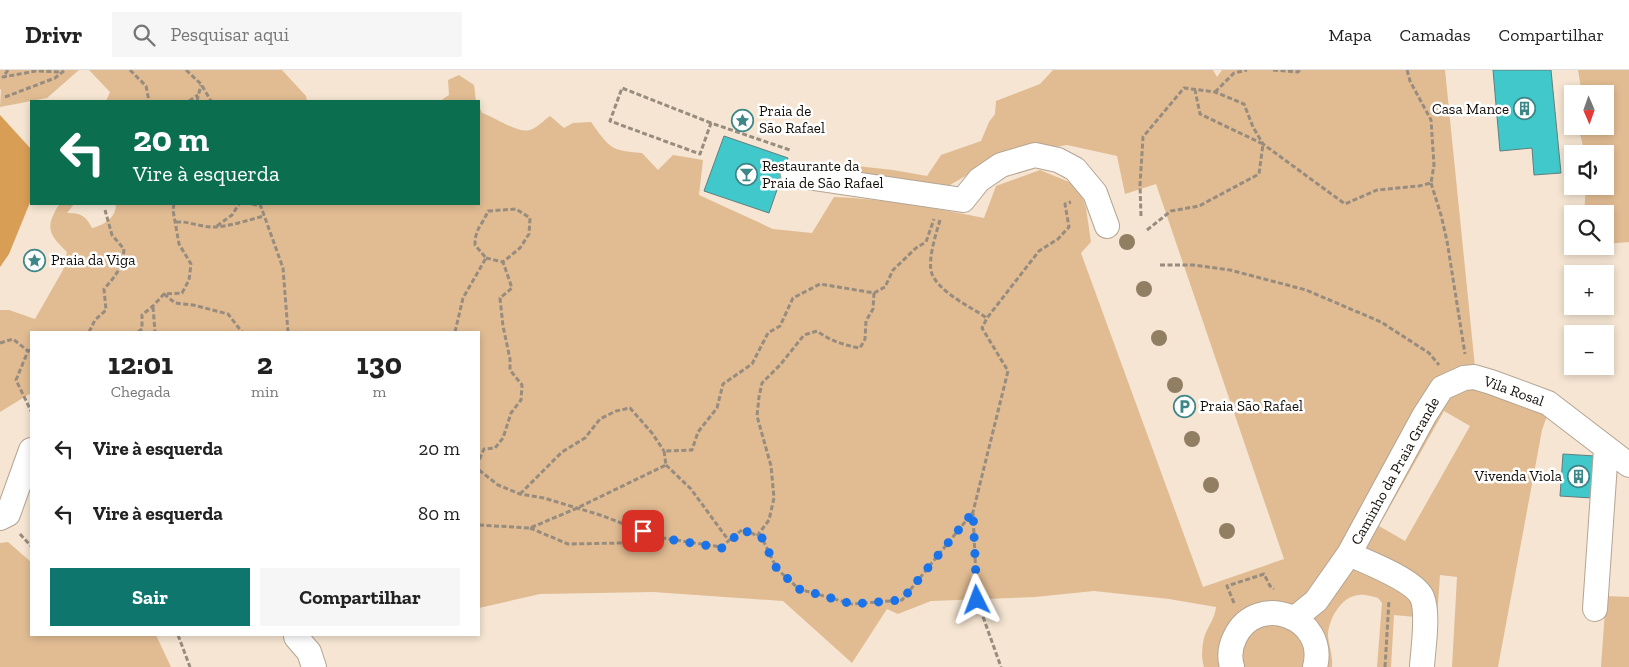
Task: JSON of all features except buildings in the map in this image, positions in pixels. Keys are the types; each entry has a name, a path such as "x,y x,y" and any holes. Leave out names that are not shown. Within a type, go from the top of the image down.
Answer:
{"street":[{"path":"793,175 962,200 979,180 1000,165 1035,155 1058,160 1075,169 1095,193 1107,226"},
{"name":"Vila Rosal","path":"1442,378 1474,377 1548,403 1629,465"},
{"name":"Caminho da Praia Grande","path":"1295,618 1316,601 1349,554 1424,416 1442,378"},
{"path":"1595,609 1606,449"},
{"path":"0,518 8,514 30,453"},
{"path":"1349,554 1406,581 1422,597 1425,620 1422,667"},
{"path":"1232,667 1230,661 1231,645 1238,630 1250,619 1266,613 1281,613 1295,618 1308,628 1315,643 1317,659 1315,667"},
{"path":"296,637 309,652 314,667"}],"path":[{"path":"8,70 3,77 36,71 64,71"},
{"path":"130,70 146,86 149,100"},
{"path":"186,70 201,84 210,100"},
{"path":"1215,92 1234,74 1247,70"},
{"path":"1273,70 1298,72 1300,70"},
{"path":"1407,70 1410,81 1431,120 1434,165 1431,183 1441,214 1447,242 1467,369 1474,377"},
{"path":"5,97 56,78 64,71"},
{"path":"197,100 201,84"},
{"path":"711,123 700,154 610,121 622,88 711,123 802,154 793,175"},
{"path":"1141,216 1140,185 1143,137 1184,88 1215,92 1244,104 1253,127 1263,144 1259,174 1199,206 1171,211 1147,230"},
{"path":"1195,90 1200,114 1263,144 1345,204 1377,190 1431,183"},
{"path":"190,100 199,94"},
{"path":"1001,667 977,600 973,512 1008,371 982,328 987,318 1039,251 1058,239 1068,227 1065,204 1095,193"},
{"path":"664,451 692,450 698,432 717,408 723,384 752,364 768,333 780,326 793,298 820,284 874,293 885,287 893,270 916,248 926,242 943,197"},
{"path":"943,197 932,250 932,273 942,289 987,318"},
{"path":"139,331 142,329 142,315 164,294 182,293 189,280 191,264 179,244 174,205"},
{"path":"215,227 232,215 238,205"},
{"path":"260,205 283,268 288,331"},
{"path":"90,331 95,320 106,310 104,289 116,277 123,261 124,249 112,235 105,210"},
{"path":"516,210 530,218 530,234 520,248 503,262 486,258 475,245 475,232 488,211 516,210"},
{"path":"176,222 215,227 264,216"},
{"path":"454,331 463,298 486,258"},
{"path":"480,458 484,448 495,448 503,438 511,413 521,400 522,385 510,370 510,359 503,326 500,298 512,288 503,262"},
{"path":"1160,265 1193,265 1230,270 1306,290 1381,322 1429,354 1442,378"},
{"path":"757,536 769,520 774,498 771,466 757,416 762,382 780,365 804,335 817,331 829,340 860,348 865,339 866,320 873,309 874,293"},
{"path":"164,294 175,303 194,305 228,314 241,331"},
{"path":"153,306 155,331"},
{"path":"0,342 13,339 30,350 16,380 30,409"},
{"path":"520,494 562,452 585,438 600,419 616,411 630,408 652,433 664,451 666,465 691,488 729,541"},
{"path":"530,528 575,509 666,465"},
{"path":"480,471 498,485 520,494 544,498 615,520 656,537 722,548 743,530 762,538 777,569 799,589 852,604 902,600 973,512"},
{"path":"480,525 530,528 568,544 622,543 656,537"},
{"path":"1235,606 1227,586 1264,574 1270,586 1280,593"},
{"path":"1385,667 1389,595"},
{"path":"178,636 190,667"}],"shaded area":[{"path":"0,70 79,70 47,98 0,107"},
{"path":"89,70 282,70 306,96 307,100 106,100 110,92"},
{"path":"1053,70 1213,70 1217,77 1222,70 1445,70 1475,367 1554,396 1542,430 1498,667 1452,667 1457,577 1440,575 1437,619 1394,615 1391,667 1377,667 1382,603 1378,598 1364,595 1353,596 1341,604 1333,616 1328,636 1332,667 1204,667 1202,656 1203,641 1216,607 1169,599 1094,591 1035,597 931,601 898,614 887,609 852,663 783,601 653,592 540,594 480,608 480,331 30,331 30,394 0,412 0,310 9,310 35,319 63,270 67,252 51,233 50,228 52,218 59,205 73,205 67,213 82,216 92,228 101,225 112,217 116,205 480,205 480,108 482,113 525,131 535,128 550,116 564,128 573,123 591,122 611,146 623,151 642,153 658,170 673,155 703,160 699,195 773,229 812,233 834,197 909,204 984,218 996,186 1040,170 1079,186 1086,208 1091,242 1081,253 1203,587 1284,559 1156,184 1125,194 1117,156 1067,145 998,157 950,185 929,191 843,175 847,165 927,176 941,155 981,141 989,122 995,114 996,101 1040,84","holes":["1444,411 1470,426 1405,541 1379,526"]},
{"path":"1578,70 1629,70 1629,242 1614,243 1614,205 1585,205 1585,195 1614,195 1614,145 1583,145 1580,135 1614,135 1614,85 1580,85"},
{"path":"459,75 474,85 476,100 442,100 449,95 448,80"},
{"path":"0,115 30,148 30,202 9,254 0,267"},
{"path":"8,542 30,561 30,636 156,636 171,667 0,667 0,543"},
{"path":"1606,596 1629,597 1629,667 1601,667"}],"place":[{"name":"Casa Mance","path":"1525,109"},
{"name":"Praia de São Rafael","path":"743,120"},
{"name":"Restaurante da Praia de São Rafael","path":"746,175"},
{"name":"Praia da Viga","path":"35,260"},
{"name":"Praia São Rafael","path":"1184,406"},
{"name":"Vivenda Viola","path":"1578,476"}],"route":[{"path":"643,531 656,537 722,548 743,530 762,538 777,569 799,589 852,604 902,600 973,512 977,600"}]}
